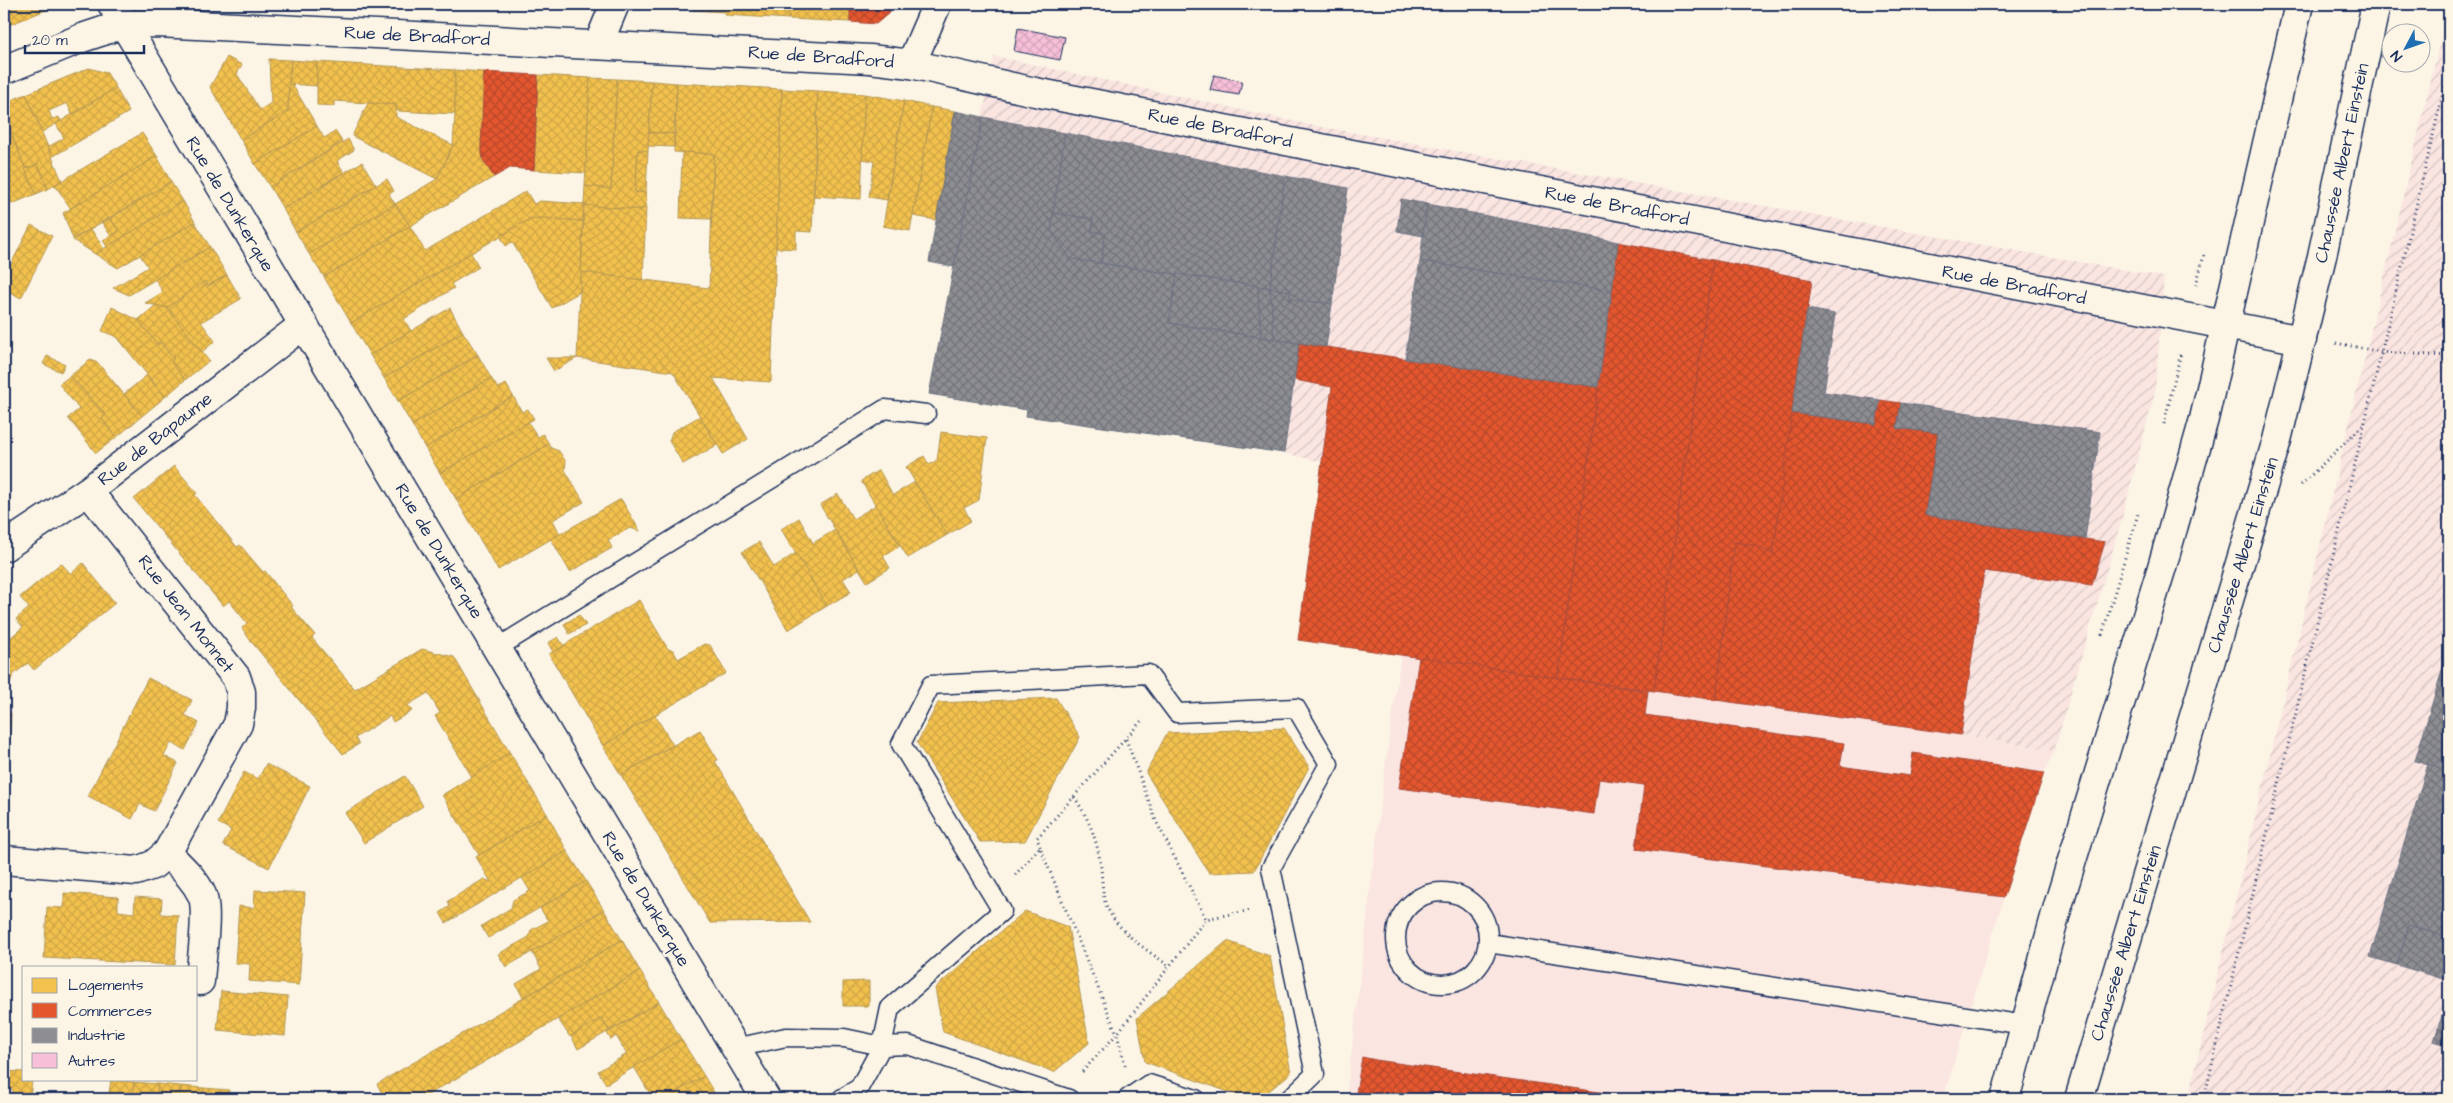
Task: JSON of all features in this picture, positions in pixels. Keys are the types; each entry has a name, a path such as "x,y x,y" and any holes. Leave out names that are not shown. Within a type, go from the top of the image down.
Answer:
{"street":[{"path":"598,45 615,4"},
{"path":"911,64 938,4"},
{"path":"2006,1099 2024,1025 2075,850 2162,567 2204,419 2299,4"},
{"name":"Chaussée Albert Einstein","path":"2079,1099 2277,440 2302,340 2376,4"},
{"name":"Rue de Bradford","path":"4,70 82,38 118,14 191,24 826,55 911,64 1044,94 2302,340"},
{"name":"Rue de Dunkerque","path":"118,14 766,1099"},
{"name":"Rue de Bapaume","path":"4,547 88,491 303,324"},
{"name":"Rue Jean Monnet","path":"4,860 136,871 153,865 167,853 238,724 242,708 241,692 236,677 88,491"},
{"path":"167,853 195,883 203,897 204,914 200,981"}],"lane":[{"path":"497,648 885,409 926,414"},
{"path":"842,1099 859,1088 882,1046 890,1008 1002,910 901,744 931,685 1148,674 1177,713 1296,708 1329,764 1271,868 1315,1074 1289,1099"},
{"path":"1428,894 1454,894 1466,899 1484,918 1488,943 1485,956 1473,972 1456,982 1444,984 1419,978 1409,969 1401,958 1397,933 1400,920 1416,900 1428,894"},
{"path":"1488,943 2024,1025"},
{"path":"735,1048 786,1037 844,1038 882,1046 908,1044 1064,1098"},
{"path":"1130,1097 1149,1084 1196,1099"}],"path":[{"path":"2204,1099 2449,68"},
{"path":"2162,434 2204,252"},
{"path":"2357,345 2381,352 2449,356"},
{"path":"2261,496 2280,505 2365,422"},
{"path":"2100,642 2140,510"},
{"path":"1130,1097 1116,1034 1037,838 1164,696"},
{"path":"1126,739 1156,821 1206,919"},
{"path":"1074,797 1086,813 1101,867 1106,903 1116,922 1135,942 1169,966"},
{"path":"994,897 1040,847"},
{"path":"1064,1098 1206,919 1278,904"}],"shaded area":[{"path":"2449,4 2449,1099 2188,1099"},
{"path":"994,56 1311,125 2164,277 2155,392 2121,522 2054,751 1961,735 1298,640 1322,462 1284,453 1026,416 1027,409 929,394"},
{"path":"1401,655 1961,735 2054,751 2044,773 2004,897 1943,1099 1346,1099 1383,782"}],"building: Logements":[{"path":"4,4 52,4 51,8 4,27"},
{"path":"693,4 789,4 789,19 725,15 725,12 693,10"},
{"path":"789,4 850,4 850,22 789,19"},
{"path":"227,57 242,65 237,74 260,110 271,103 269,59 291,60 288,111 241,140 210,87"},
{"path":"291,60 317,62 317,86 289,84"},
{"path":"317,62 455,70 455,114 397,111 396,105 368,103 334,101 334,106 317,105"},
{"path":"89,68 107,73 116,88 72,114 67,103 49,111 52,119 59,117 61,121 42,132 26,94"},
{"path":"455,70 484,72 481,146 483,160 494,177 410,226 395,204 437,179 453,145"},
{"path":"538,75 590,78 586,173 534,170"},
{"path":"590,78 617,79 611,189 585,186"},
{"path":"617,79 652,81 648,151 638,150 635,192 646,192 646,207 641,210 584,205 585,186 611,189"},
{"path":"652,81 677,83 674,134 649,132"},
{"path":"677,83 782,89 771,382 713,378 748,439 723,454 673,372 577,358 581,272 709,288 714,154 674,152"},
{"path":"292,84 317,126 255,164 241,140 288,111 289,86"},
{"path":"116,88 129,112 52,157 48,147 64,138 56,124"},
{"path":"782,89 818,91 812,232 796,231 796,249 776,248"},
{"path":"818,91 865,94 861,199 814,196"},
{"path":"26,94 62,181 48,189 38,164 25,169 4,116 4,103"},
{"path":"865,94 904,101 887,200 869,197 874,161 862,159"},
{"path":"904,101 932,107 910,231 883,226"},
{"path":"368,103 396,105 396,117 453,145 437,179 352,136"},
{"path":"932,107 955,111 936,220 913,216"},
{"path":"4,116 36,194 12,204 4,183"},
{"path":"317,126 324,138 336,131 342,142 270,187 255,164"},
{"path":"649,132 674,134 674,147 648,146"},
{"path":"142,133 157,156 71,209 55,185"},
{"path":"348,139 354,150 337,161 344,172 283,209 270,187"},
{"path":"638,150 648,151 646,192 635,192"},
{"path":"682,152 714,154 711,219 680,218"},
{"path":"157,156 171,182 73,239 63,213"},
{"path":"362,162 376,185 296,232 283,209"},
{"path":"38,164 48,189 36,194 25,169"},
{"path":"387,179 394,191 389,194 395,204 309,254 296,232"},
{"path":"171,182 183,201 107,247 103,240 119,231 110,218"},
{"path":"4,183 12,203 4,206"},
{"path":"526,191 534,204 540,201 584,204 583,221 530,219 351,323 324,277 410,226 425,251"},
{"path":"183,201 195,222 118,268 95,254"},
{"path":"395,204 410,226 324,277 309,254"},
{"path":"584,205 641,210 646,207 643,280 581,272"},
{"path":"110,218 119,231 111,236 102,223"},
{"path":"530,219 583,221 580,292 552,308 512,242 506,246 500,236"},
{"path":"195,222 210,247 129,295 113,288 148,267 140,255"},
{"path":"31,225 52,236 21,298 4,289 4,278"},
{"path":"91,229 104,249 95,254 73,240"},
{"path":"210,247 227,275 208,286 205,281 167,308 145,303 163,292 155,279"},
{"path":"471,253 479,267 451,284 454,288 404,319 411,331 370,355 351,323"},
{"path":"227,275 241,299 201,322 215,341 202,352 167,308 205,281 208,286"},
{"path":"156,305 167,308 209,361 185,380 171,362 174,359 160,342 158,345 138,320"},
{"path":"112,307 138,320 158,345 160,342 174,359 171,362 185,380 165,397 117,337 102,331"},
{"path":"450,308 463,332 384,378 370,355"},
{"path":"463,332 478,355 398,401 384,378"},
{"path":"478,355 491,378 412,425 398,401"},
{"path":"47,356 65,364 61,372 43,364"},
{"path":"546,358 577,358 554,371"},
{"path":"90,360 98,363 142,416 117,437 102,419 106,415 70,376"},
{"path":"147,375 165,397 142,416 124,394"},
{"path":"70,376 106,415 102,419 117,437 96,453 68,418 79,409 59,384"},
{"path":"491,378 498,388 506,384 513,396 425,448 412,425"},
{"path":"513,396 522,412 528,409 534,419 440,473 425,448"},
{"path":"700,416 717,445 683,464 669,441 672,432"},
{"path":"528,422 538,437 543,434 549,444 456,499 440,473"},
{"path":"941,432 987,438 979,500 964,508 971,521 947,535 906,467 924,456 929,465 937,460"},
{"path":"549,444 551,448 559,451 566,462 565,470 584,502 553,520 560,534 498,570 456,499"},
{"path":"174,466 197,493 195,495 237,547 240,545 263,572 265,571 293,606 291,607 315,635 312,638 355,689 422,649 454,657 510,753 472,777 435,716 440,713 428,693 408,705 412,711 393,722 390,716 355,738 359,744 343,754 250,640 242,628 247,623 229,601 223,606 134,499"},
{"path":"879,470 893,495 915,482 947,535 908,558 861,481"},
{"path":"838,494 853,519 876,505 900,546 883,556 890,568 867,582 820,505"},
{"path":"621,499 640,531 630,528 608,540 612,548 570,572 551,539"},
{"path":"799,518 813,543 835,530 859,569 843,579 851,592 827,606 781,529"},
{"path":"759,542 774,567 796,553 827,606 788,630 742,552"},
{"path":"61,563 71,574 83,563 115,603 34,670 28,663 14,674 4,694 4,631 10,638 23,627 16,619 29,608 20,597"},
{"path":"639,600 668,649 673,650 678,659 704,644 710,645 726,673 603,746 549,654"},
{"path":"579,615 586,625 569,634 564,624"},
{"path":"558,637 564,646 553,652 548,643"},
{"path":"148,678 192,700 185,715 199,723 185,750 171,743 164,756 178,763 154,811 140,804 132,819 88,796"},
{"path":"1056,698 1080,737 1025,841 980,842 917,743 938,703"},
{"path":"4,712 11,713 4,818"},
{"path":"655,715 673,745 621,775 603,746"},
{"path":"1284,728 1309,767 1254,871 1209,873 1146,773 1167,733"},
{"path":"700,730 718,760 715,761 810,922 710,923 621,775"},
{"path":"510,753 547,814 479,855 442,795"},
{"path":"266,764 310,786 269,868 223,845 231,830 218,823 244,772 258,779"},
{"path":"405,776 423,806 364,843 345,813"},
{"path":"547,814 567,851 446,923 440,913 450,906 448,901 484,879 491,882 476,857"},
{"path":"567,851 586,881 488,938 481,926 511,908 513,900 530,891 522,878"},
{"path":"586,881 604,910 506,967 498,954 529,937 531,930 548,921 540,908"},
{"path":"255,890 305,893 299,985 249,981 250,964 235,963 239,906 254,908"},
{"path":"64,893 118,897 118,911 134,913 135,897 162,899 161,914 178,915 175,965 44,958 47,907 64,908"},
{"path":"604,910 622,940 523,998 516,984 541,969 532,952"},
{"path":"1025,911 1068,927 1089,1043 1054,1072 943,1032 935,988"},
{"path":"622,940 640,971 421,1099 385,1099 377,1084"},
{"path":"1227,941 1270,956 1291,1073 1259,1099 1248,1099 1145,1062 1137,1018"},
{"path":"640,971 659,1002 609,1031 602,1018 570,1037 558,1019"},
{"path":"869,981 869,1006 843,1006 843,982"},
{"path":"221,991 288,997 285,1036 217,1030"},
{"path":"659,1002 681,1039 606,1084 598,1071 627,1054 616,1036 611,1040 607,1033"},
{"path":"602,1018 609,1031 578,1049 571,1036"},
{"path":"681,1039 704,1076 664,1099 653,1099 634,1067"},
{"path":"4,1071 22,1072 22,1080 32,1080 30,1099 12,1099 13,1089 4,1089"},
{"path":"704,1076 718,1099 664,1099"},
{"path":"111,1080 134,1082 133,1099 108,1099"},
{"path":"134,1082 158,1084 156,1099 133,1099"},
{"path":"158,1084 181,1086 179,1099 156,1099"},
{"path":"181,1086 204,1088 203,1099 179,1099"},
{"path":"204,1088 229,1090 228,1099 203,1099"},
{"path":"252,1093 276,1095 276,1099 251,1099"},
{"path":"276,1095 299,1097 299,1099 276,1099"}],"building: Commerces":[{"path":"850,4 893,4 889,13 876,24 850,22"},
{"path":"484,72 538,75 534,170 510,168 494,177 483,160 481,146"},
{"path":"1618,242 1713,260 1654,691 1558,678"},
{"path":"1713,260 1812,280 1773,554 1756,546 1734,542 1716,700 1654,691"},
{"path":"1299,343 1598,387 1558,678 1298,640 1332,387 1295,380"},
{"path":"1880,400 1901,403 1897,428 1938,433 1925,515 2105,542 2092,585 1984,571 1961,735 1716,700 1734,542 1756,546 1773,554 1792,413 1876,424"},
{"path":"1419,657 1648,691 1645,715 1844,743 1840,766 1910,776 1913,753 2044,773 2004,897 1636,849 1644,785 1599,779 1594,814 1399,788"},
{"path":"1362,1057 1376,1060 1648,1099 1355,1099"}],"building: Industrie":[{"path":"955,111 983,117 954,267 929,262"},
{"path":"983,117 1065,133 1051,231 1071,259 1177,274 1169,323 1299,343 1284,453 1026,416 1027,410 929,394"},
{"path":"1065,133 1285,176 1270,288 1101,263 1105,234 1092,231 1093,219 1053,213"},
{"path":"1285,176 1348,188 1332,304 1290,299 1290,291 1270,288"},
{"path":"1401,199 1427,204 1423,236 1397,231"},
{"path":"1427,204 1618,242 1612,291 1420,261"},
{"path":"1053,213 1093,219 1092,231 1105,234 1101,263 1071,259 1051,231"},
{"path":"1420,261 1612,291 1598,387 1405,359"},
{"path":"1177,274 1258,286 1261,337 1169,323"},
{"path":"1258,286 1270,288 1274,339 1261,337"},
{"path":"1270,288 1290,291 1290,299 1332,304 1326,347 1274,339"},
{"path":"1807,309 1835,314 1824,392 1880,400 1876,424 1792,413"},
{"path":"1901,403 2100,432 2085,539 1925,515 1938,433 1897,428"},
{"path":"2449,647 2449,767 2448,771 2415,761"},
{"path":"2428,764 2448,771 2449,767 2449,938 2409,925 2397,965 2370,957"},
{"path":"2409,925 2449,938 2449,981 2397,965"},
{"path":"2445,1006 2449,1008 2449,1046 2434,1041"}],"building: Autres":[{"path":"1018,28 1065,37 1060,60 1014,51"},
{"path":"1214,75 1242,81 1239,95 1210,90"}]}
